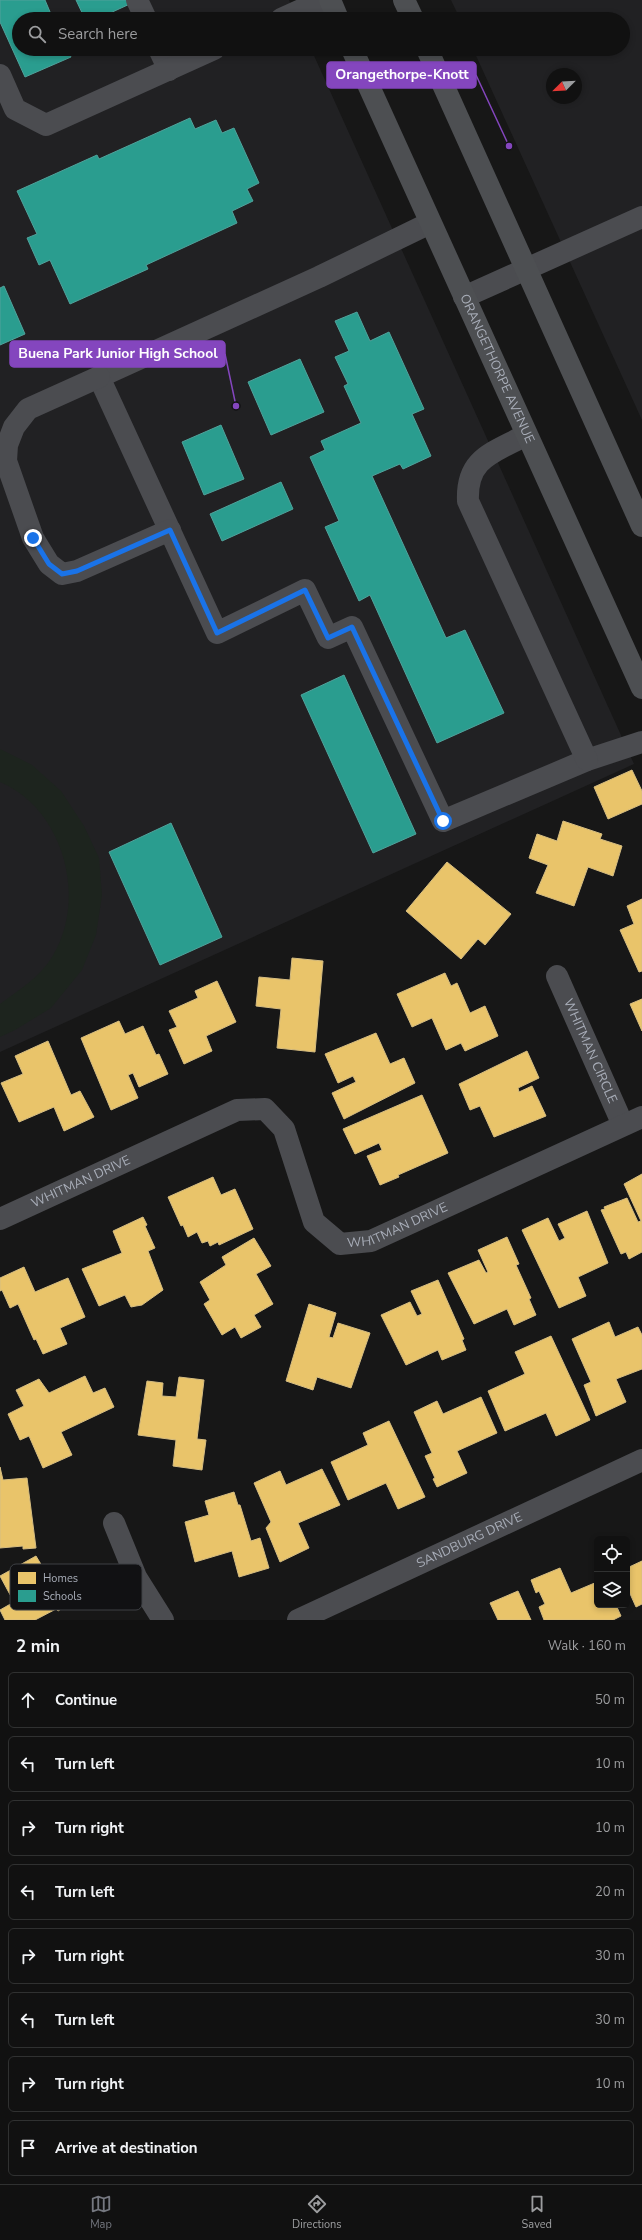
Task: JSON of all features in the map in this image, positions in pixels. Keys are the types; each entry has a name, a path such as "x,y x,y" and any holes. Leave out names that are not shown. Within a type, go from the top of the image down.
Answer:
{"main road":[{"path":"330,0 335,12"},
{"path":"404,0 410,12"},
{"name":"ORANGETHORPE AVENUE","path":"355,56 526,435 589,568 642,688"},
{"path":"429,56 642,526"}],"street":[{"path":"137,0 143,12"},
{"path":"296,12 323,0"},
{"path":"163,56 169,70"},
{"path":"0,75 15,109 46,125 199,56"},
{"path":"464,297 642,217"},
{"path":"170,530 77,571 62,574 49,564 33,538 6,461 7,445 14,427 28,409 319,277 430,223"},
{"path":"99,377 217,633 305,590 328,638 352,627 443,821 587,760 642,742"},
{"path":"526,435 477,464 470,475 467,486 468,501 587,760"},
{"name":"WHITMAN CIRCLE","path":"557,976 633,1121"},
{"name":"WHITMAN DRIVE","path":"0,1219 237,1110 265,1109 284,1128 314,1222 340,1244 371,1241 633,1121"},
{"name":"SANDBURG DRIVE","path":"298,1620 642,1460"},
{"path":"114,1523 131,1564"},
{"path":"142,1587 163,1620"}],"shaded area":[{"path":"0,0 289,0 294,12 12,12 12,56 314,56 634,764 0,1052"},
{"path":"451,0 642,0 642,420 476,56 630,56 630,12 457,12"},
{"path":"0,749 32,765 61,791 84,826 99,858 102,895 96,935 82,970 51,1008 15,1030 0,1037 0,1004 29,983 41,971 52,957 63,934 68,909 68,883 64,858 54,834 40,813 22,795 0,782"}],"building: Homes":[{"path":"632,770 642,791 642,804 608,819 594,787"},
{"path":"563,821 602,834 600,839 622,846 613,876 588,867 574,906 536,893 548,865 529,858 537,834 557,841"},
{"path":"447,862 511,914 485,945 478,939 461,959 406,911"},
{"path":"642,899 642,971 639,972 620,930 634,924 627,906"},
{"path":"292,958 323,961 315,1052 277,1048 281,1009 256,1006 259,977 290,980"},
{"path":"445,973 451,986 457,983 470,1013 485,1006 498,1036 465,1051 461,1043 446,1050 432,1018 412,1027 397,994"},
{"path":"217,981 236,1022 206,1036 212,1051 184,1064 169,1030 177,1027 169,1011 198,998 195,991"},
{"path":"642,999 642,1031 630,1004"},
{"path":"119,1021 125,1034 143,1026 156,1055 159,1054 168,1074 139,1087 133,1073 128,1075 138,1098 111,1110 81,1038"},
{"path":"376,1033 390,1064 404,1058 415,1083 344,1119 332,1093 356,1082 353,1076 338,1083 325,1054"},
{"path":"48,1041 71,1095 80,1091 94,1117 64,1131 54,1107 19,1122 1,1083 23,1074 15,1056"},
{"path":"527,1051 539,1078 518,1088 519,1092 532,1086 546,1116 494,1137 480,1106 470,1110 459,1084"},
{"path":"422,1095 448,1153 398,1175 399,1177 380,1185 367,1156 382,1150 379,1143 355,1154 343,1129"},
{"path":"642,1174 642,1252 629,1259 626,1252 621,1254 601,1210 605,1209 604,1207 627,1198 638,1222 641,1221 624,1184"},
{"path":"213,1177 221,1195 235,1189 253,1229 219,1245 218,1242 210,1246 208,1241 202,1243 197,1232 188,1237 183,1225 181,1226 168,1197"},
{"path":"587,1211 608,1263 578,1277 586,1296 559,1308 522,1230 548,1218 559,1241 565,1238 558,1224"},
{"path":"143,1217 147,1225 145,1226 155,1248 148,1251 163,1290 142,1305 131,1307 125,1295 99,1306 82,1269 122,1253 113,1231"},
{"path":"507,1237 519,1264 516,1265 531,1298 529,1299 536,1315 514,1325 507,1309 474,1324 448,1273 479,1260 486,1273 488,1272 478,1250"},
{"path":"254,1238 271,1266 256,1274 273,1304 254,1315 261,1327 241,1338 235,1327 222,1335 204,1304 210,1300 200,1282 226,1265 222,1257"},
{"path":"24,1267 35,1292 68,1278 85,1317 60,1328 67,1344 43,1354 36,1339 34,1340 18,1304 10,1308 2,1290 0,1291 0,1278"},
{"path":"438,1280 464,1339 462,1340 466,1350 442,1360 438,1350 406,1365 381,1315 410,1302 417,1316 422,1314 411,1291"},
{"path":"309,1304 336,1313 329,1337 333,1338 338,1323 370,1333 351,1388 317,1377 313,1390 286,1381"},
{"path":"609,1322 615,1337 638,1327 642,1335 642,1369 616,1379 626,1402 596,1416 584,1385 591,1382 572,1339"},
{"path":"551,1336 590,1420 556,1436 546,1413 505,1431 488,1391 525,1374 515,1352"},
{"path":"85,1376 93,1393 105,1388 114,1407 61,1432 72,1455 43,1468 29,1436 20,1440 8,1414 24,1406 16,1390 39,1379 49,1393"},
{"path":"179,1377 204,1380 197,1439 206,1440 202,1470 173,1466 176,1440 138,1435 147,1381 163,1383 162,1396 176,1397"},
{"path":"481,1397 497,1433 457,1451 467,1473 437,1487 433,1479 435,1478 425,1456 432,1453 414,1412 437,1401 443,1414"},
{"path":"389,1421 425,1497 398,1509 386,1483 348,1500 331,1462 368,1445 363,1433"},
{"path":"0,1467 3,1480 27,1478 36,1548 23,1549 23,1546 0,1548"},
{"path":"322,1469 340,1505 298,1523 309,1548 280,1562 266,1528 271,1522 254,1483 280,1471 286,1485"},
{"path":"234,1492 238,1505 240,1505 251,1541 260,1538 269,1568 239,1577 232,1551 195,1562 185,1522 209,1515 205,1501"},
{"path":"36,1556 41,1564 22,1564"},
{"path":"642,1561 642,1604 636,1607 630,1594 630,1567"},
{"path":"560,1568 571,1593 594,1583 594,1608 617,1608 621,1616 613,1620 544,1620 539,1607 545,1604 539,1591 536,1593 531,1580"},
{"path":"10,1570 10,1595 0,1576"},
{"path":"518,1591 531,1620 498,1620 490,1603"},
{"path":"10,1604 10,1610 54,1610 35,1620 5,1620 0,1610"}],"building: Schools":[{"path":"0,0 45,0 50,12 12,12 12,48 0,22"},
{"path":"76,0 131,0 132,3 112,12 82,12"},
{"path":"15,56 71,57 25,77"},
{"path":"190,118 195,129 216,120 222,133 234,128 259,183 247,189 253,201 232,211 237,223 146,265 148,269 70,304 50,260 39,265 27,238 37,234 17,191 97,155 99,159"},
{"path":"4,286 25,334 0,345 0,288"},
{"path":"357,312 370,341 389,332 424,409 412,414 431,456 403,469 400,464 372,476 446,638 465,630 504,713 437,743 370,595 359,601 325,527 339,521 310,457 325,450 321,441 361,423 344,386 348,384 335,357 349,351 335,321"},
{"path":"300,359 324,412 271,435 248,382"},
{"path":"221,425 244,479 204,495 182,442"},
{"path":"281,482 293,509 222,541 210,514"},
{"path":"344,675 416,834 373,853 301,695"},
{"path":"171,823 222,937 160,965 109,852"}],"place":[{"name":"Orangethorpe-Knott","path":"509,146"},
{"name":"Buena Park Junior High School","path":"236,406"}],"route":[{"path":"33,538 49,564 62,574 77,571 170,530 217,633 305,590 328,638 352,627 443,821"}]}
